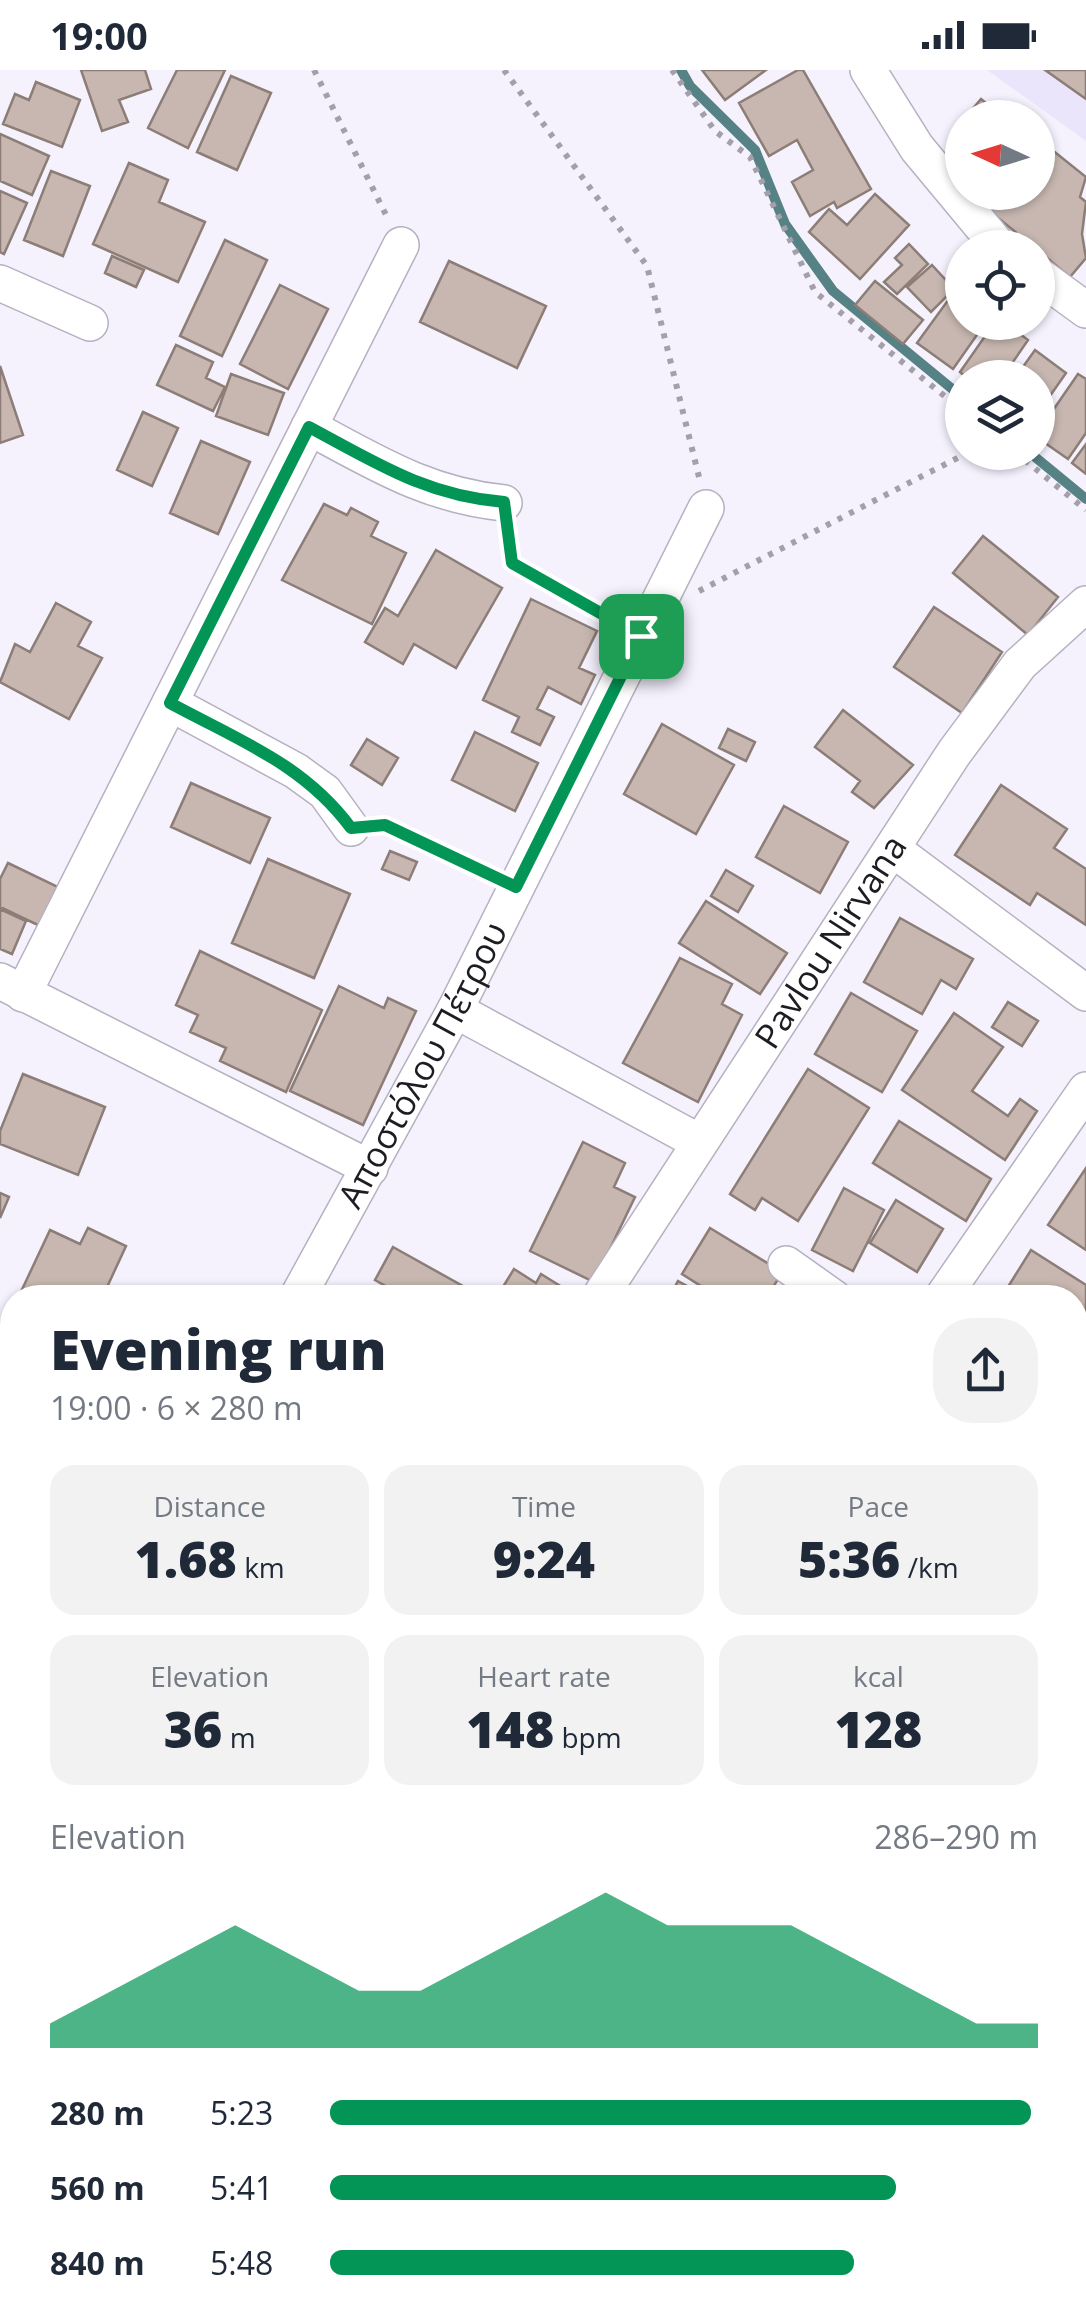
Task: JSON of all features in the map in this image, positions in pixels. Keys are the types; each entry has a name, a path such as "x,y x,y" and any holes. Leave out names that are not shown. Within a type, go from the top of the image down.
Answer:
{"street":[{"path":"868,70 917,148 985,230"},
{"path":"370,1168 12,987 170,703 401,244"},
{"path":"0,283 90,323"},
{"path":"1055,287 1086,310"},
{"path":"309,427 422,488 459,498 504,502"},
{"name":"Αποστόλου Πέτρου","path":"304,1285 455,1010 706,508"},
{"name":"Pavlou Nirvana","path":"607,1285 894,850 954,752 1020,664 1086,604"},
{"path":"170,703 296,771 325,792 351,828"},
{"path":"894,850 1086,993"},
{"path":"455,1010 700,1142"},
{"path":"951,1285 1086,1090"},
{"path":"786,1264 816,1285"}],"path":[{"path":"314,70 401,244"},
{"path":"504,70 647,266 706,508"},
{"path":"672,70 714,131 750,157 814,292 945,396"},
{"path":"664,590 687,594 714,588 945,465"},
{"path":"1038,470 1086,510"},
{"path":"504,502 512,563 641,636"},
{"path":"351,828 385,825 516,887"}],"shaded area":[{"path":"987,70 1086,70 1086,141 1055,119 1055,100 1029,100"}],"building":[{"path":"81,70 145,70 151,89 119,100 128,122 102,131"},
{"path":"177,70 225,70 188,148 148,128"},
{"path":"702,70 766,70 725,100"},
{"path":"803,70 871,189 837,208 834,202 810,216 792,182 813,170 797,140 769,156 739,103"},
{"path":"1045,70 1086,70 1086,99"},
{"path":"231,76 271,93 237,170 197,152"},
{"path":"36,82 80,100 62,147 3,124 15,94 29,100"},
{"path":"0,134 49,156 32,195 0,181"},
{"path":"1055,152 1086,177 1080,197 1086,202 1082,234 1086,258 1070,277 1055,265 1055,230 1013,230 991,212 1055,210"},
{"path":"129,163 168,180 159,202 205,222 178,282 93,244"},
{"path":"51,171 90,186 63,256 24,240"},
{"path":"0,191 27,203 4,254 0,252"},
{"path":"875,194 909,225 860,279 809,232 829,209 847,225"},
{"path":"225,240 267,260 222,356 180,336"},
{"path":"909,244 928,264 897,294 884,282 902,265 895,258"},
{"path":"112,256 144,270 136,287 105,273"},
{"path":"449,261 546,306 517,368 420,322"},
{"path":"932,265 945,279 945,298 931,312 907,287"},
{"path":"875,281 923,320 903,344 855,305"},
{"path":"280,285 328,309 288,389 240,364"},
{"path":"945,304 945,340 973,340 959,360 945,360 945,363 917,343"},
{"path":"982,340 1028,340 1014,360 968,360"},
{"path":"176,345 213,362 206,378 225,387 213,411 157,385"},
{"path":"1035,350 1048,360 1028,360"},
{"path":"1055,365 1066,373 1055,389"},
{"path":"0,366 23,435 0,443"},
{"path":"231,374 284,393 268,435 216,416"},
{"path":"1078,374 1086,379 1086,433 1068,459 1055,450 1055,407"},
{"path":"143,412 178,428 152,486 117,470"},
{"path":"201,441 250,462 218,534 170,513"},
{"path":"1086,444 1086,474 1072,463"},
{"path":"324,504 347,515 351,508 378,522 371,536 406,553 372,624 282,580"},
{"path":"983,536 1058,597 1028,635 953,573"},
{"path":"436,550 502,588 456,668 414,644 403,664 365,642 385,608 398,616"},
{"path":"531,599 597,631 579,668 595,675 581,704 548,687 537,709 554,717 540,745 512,732 519,717 483,700"},
{"path":"56,603 91,622 78,646 102,658 69,719 0,682 15,644 30,652"},
{"path":"934,607 1002,652 962,713 894,667"},
{"path":"843,710 913,765 874,808 852,792 860,781 815,747"},
{"path":"662,724 734,765 696,834 624,794"},
{"path":"728,729 755,742 746,761 719,748"},
{"path":"475,732 538,763 515,811 452,780"},
{"path":"367,739 398,758 382,785 351,765"},
{"path":"191,783 270,818 250,863 171,827"},
{"path":"1001,785 1067,829 1054,848 1086,869 1086,925 1037,893 1030,905 955,855"},
{"path":"784,806 848,842 820,893 756,857"},
{"path":"390,851 417,862 409,880 382,869"},
{"path":"268,859 350,894 314,978 232,943"},
{"path":"8,863 58,887 40,926 0,907 0,879"},
{"path":"726,870 753,886 738,912 711,896"},
{"path":"706,901 787,953 760,994 679,943"},
{"path":"0,909 26,921 12,954 0,949"},
{"path":"900,918 973,959 956,989 941,980 922,1014 864,982"},
{"path":"200,951 322,1010 286,1092 220,1061 226,1048 190,1032 198,1015 176,1005"},
{"path":"680,958 732,984 722,1004 742,1015 698,1102 623,1063"},
{"path":"339,986 384,1008 388,998 416,1011 363,1125 290,1091"},
{"path":"851,993 917,1031 882,1092 815,1054"},
{"path":"1008,1002 1038,1021 1022,1046 992,1027"},
{"path":"954,1013 1003,1047 972,1091 1008,1116 1020,1099 1037,1111 1005,1160 902,1090"},
{"path":"808,1069 869,1108 798,1221 762,1198 755,1210 730,1194"},
{"path":"23,1074 105,1107 78,1175 0,1144 0,1131"},
{"path":"899,1121 991,1179 966,1221 873,1163"},
{"path":"583,1142 625,1163 614,1187 635,1197 594,1282 530,1251"},
{"path":"1086,1168 1086,1250 1048,1225"},
{"path":"844,1188 884,1210 853,1271 812,1250"},
{"path":"0,1193 9,1197 0,1218"},
{"path":"896,1200 943,1229 917,1272 870,1243"},
{"path":"88,1228 126,1246 108,1285 24,1285 50,1230 80,1244"},
{"path":"710,1228 782,1272 774,1285 699,1285 682,1274"},
{"path":"393,1247 461,1285 384,1285 375,1280"},
{"path":"1031,1250 1086,1285 1009,1285"},
{"path":"514,1269 536,1283 541,1274 559,1285 504,1285"}],"waterway":[{"path":"681,70 690,86 755,150 785,224 833,291 945,383"},
{"path":"1051,470 1086,499"}],"route":[{"path":"309,427 422,488 459,498 504,502 512,563 641,636 516,887 385,825 351,828 325,792 296,771 170,703 309,427"}]}
